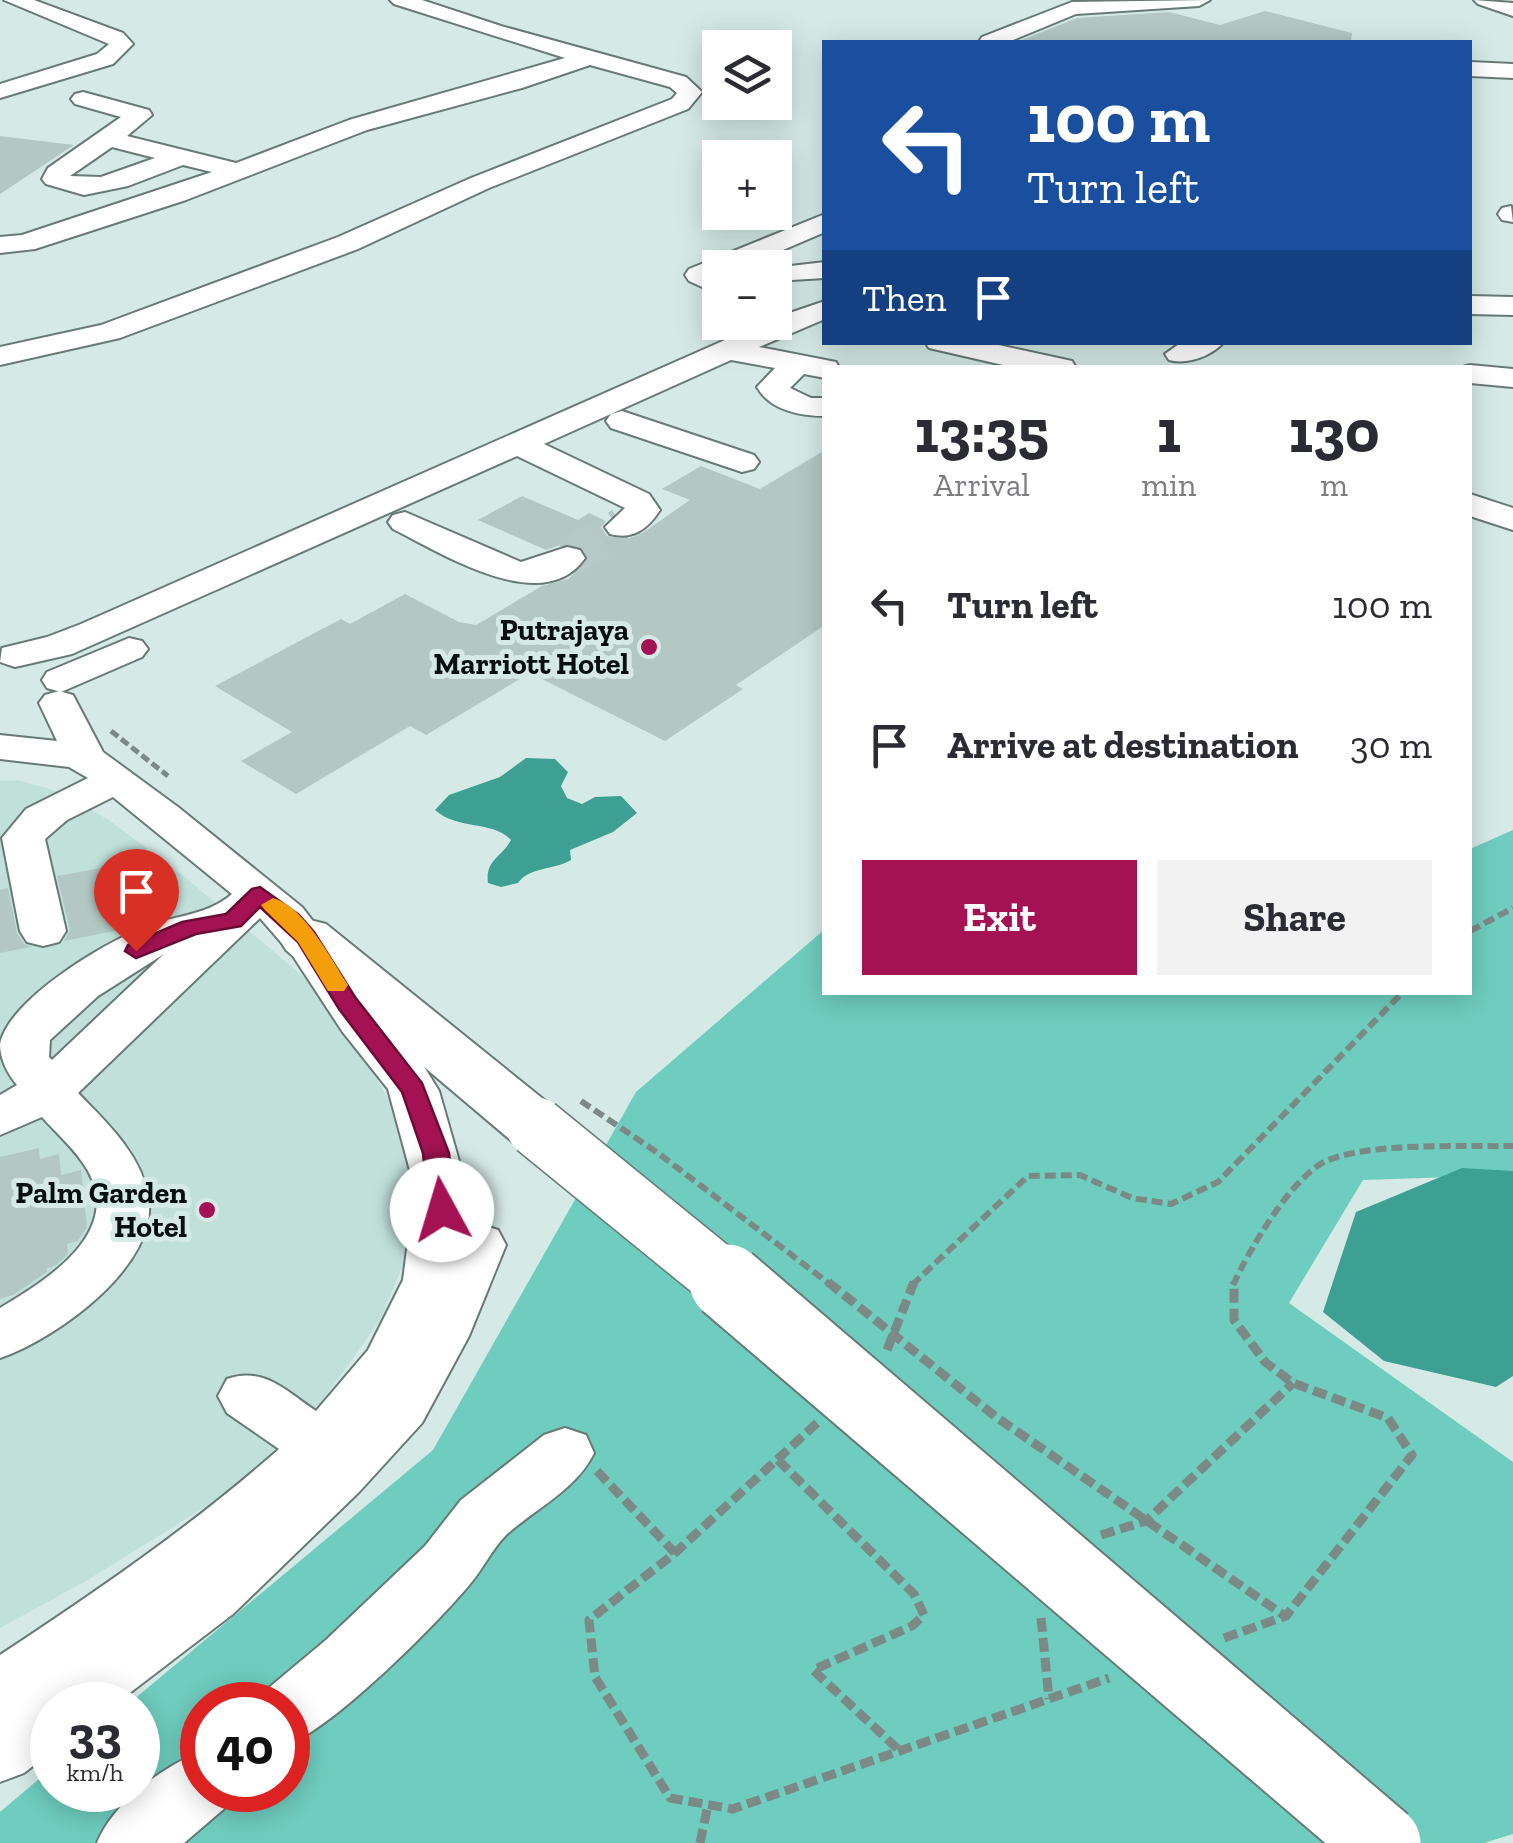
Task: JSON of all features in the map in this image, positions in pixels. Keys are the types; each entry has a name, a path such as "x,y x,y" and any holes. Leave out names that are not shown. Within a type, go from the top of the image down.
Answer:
{"highway":[{"path":"306,937 550,1108 811,1350 1383,1843"}],"street":[{"path":"0,91 105,59 122,44 15,0"},
{"path":"0,356 109,332 348,243 480,183 680,104 690,92 678,82 493,31 401,0"},
{"path":"995,40 1072,8 1199,0"},
{"path":"1486,0 1513,10"},
{"path":"0,245 26,243 239,171 358,125 514,84 590,57"},
{"path":"1472,58 1513,60"},
{"path":"1472,70 1513,71"},
{"path":"83,99 140,116 57,173 56,179 70,186 99,185 182,156"},
{"path":"108,139 239,171"},
{"path":"760,250 822,223"},
{"path":"792,267 822,250"},
{"path":"792,274 822,270"},
{"path":"1472,305 1513,306"},
{"path":"8,656 94,632 531,451 821,316"},
{"path":"954,345 1047,365"},
{"path":"1180,354 1202,345"},
{"path":"0,744 40,723 60,693 405,522 531,451 622,421 741,354 811,366"},
{"path":"811,366 777,382 776,393 806,407 822,407"},
{"path":"1472,374 1513,378"},
{"path":"622,421 742,462"},
{"path":"531,451 638,501 643,510 638,518 622,527"},
{"path":"1472,505 1513,520"},
{"path":"405,522 513,572 546,571 567,558"},
{"path":"0,1750 24,1695 214,1541 322,1446 352,1414 405,1341 432,1275 442,1210 436,1153 413,1089 347,1003 306,937 246,907 101,770 60,693 52,669 8,656"},
{"path":"0,744 101,770"},
{"path":"43,930 23,838 30,826 101,770"},
{"path":"0,1118 52,1089 246,907"},
{"path":"0,1334 40,1314 76,1286 104,1257 121,1226 122,1198 116,1172 54,1099 52,1089"},
{"path":"24,1695 211,1594 338,1474 402,1406 440,1336 479,1245"},
{"path":"246,1396 322,1446"},
{"path":"310,1695 349,1662 446,1566 482,1519 566,1453"},
{"path":"132,1843 180,1803"}],"path":[{"path":"60,693 144,754 172,780"},
{"path":"1472,931 1513,908"},
{"path":"550,1108 736,1212 894,1332 996,1417 1286,1616"},
{"path":"1412,1455 1388,1418 1293,1383 1265,1362 1234,1320 1233,1282 1289,1194 1321,1163 1370,1150 1513,1146"},
{"path":"1090,1538 1146,1520 1293,1383"},
{"path":"566,1453 600,1473 675,1553"},
{"path":"778,1460 914,1594 924,1615 912,1626 813,1670 900,1751"},
{"path":"1039,1602 1049,1699"},
{"path":"700,1843 708,1805"}],"shaded area":[{"path":"526,758 555,759 568,772 561,786 567,798 582,804 595,797 621,796 637,813 613,832 570,850 571,860 501,887 488,883 489,869 511,840 495,830 454,821 435,810 449,795 500,777"},
{"name":"Palm Garden Hotel","path":"17,780 57,791 109,820 186,878 311,983 353,1036 402,1124 416,1177 412,1242 381,1319 322,1401 234,1489 86,1581 0,1628 0,781"},
{"path":"1513,830 1513,1175 1363,1180 1289,1303 1513,1462 1513,1834 1484,1843 0,1843 0,1812 30,1787 30,1812 160,1812 160,1682 155,1682 433,1450 636,1092 822,932 822,995 1472,995 1472,848"},
{"path":"1462,1168 1513,1171 1513,1376 1496,1387 1384,1361 1323,1312 1356,1212"}],"building":[{"path":"1265,11 1352,33 1351,40 1022,40 1077,18 1169,12 1220,25"},
{"path":"0,136 74,145 0,194"},
{"path":"822,452 822,627 736,685 743,689 665,741 530,673 426,735 410,726 296,794 241,761 292,732 215,686 341,619 350,624 405,594 459,622 476,625 542,586 568,579 588,561 581,546 566,543 546,550 478,520 522,496 578,520 589,513 606,521 601,527 607,536 627,539 641,534 690,500 662,489 701,466 760,489"},
{"path":"156,858 163,917 135,927 64,941 70,930 57,876"},
{"path":"8,888 17,933 31,947 0,953 0,890"},
{"path":"39,1148 40,1159 59,1154 61,1175 81,1170 87,1227 78,1241 67,1244 68,1254 55,1266 13,1295 0,1299 0,1157"}],"tunnel":[{"path":"567,558 622,527"}],"slow traffic":[{"path":"273,905 306,937 336,985"}],"place":[{"name":"Putrajaya Marriott Hotel","path":"649,647"},
{"name":"Palm Garden Hotel","path":"207,1210"}],"route":[{"path":"136,951 190,928 233,920 260,894 291,920 347,1003 413,1089 436,1153 442,1210"}]}
